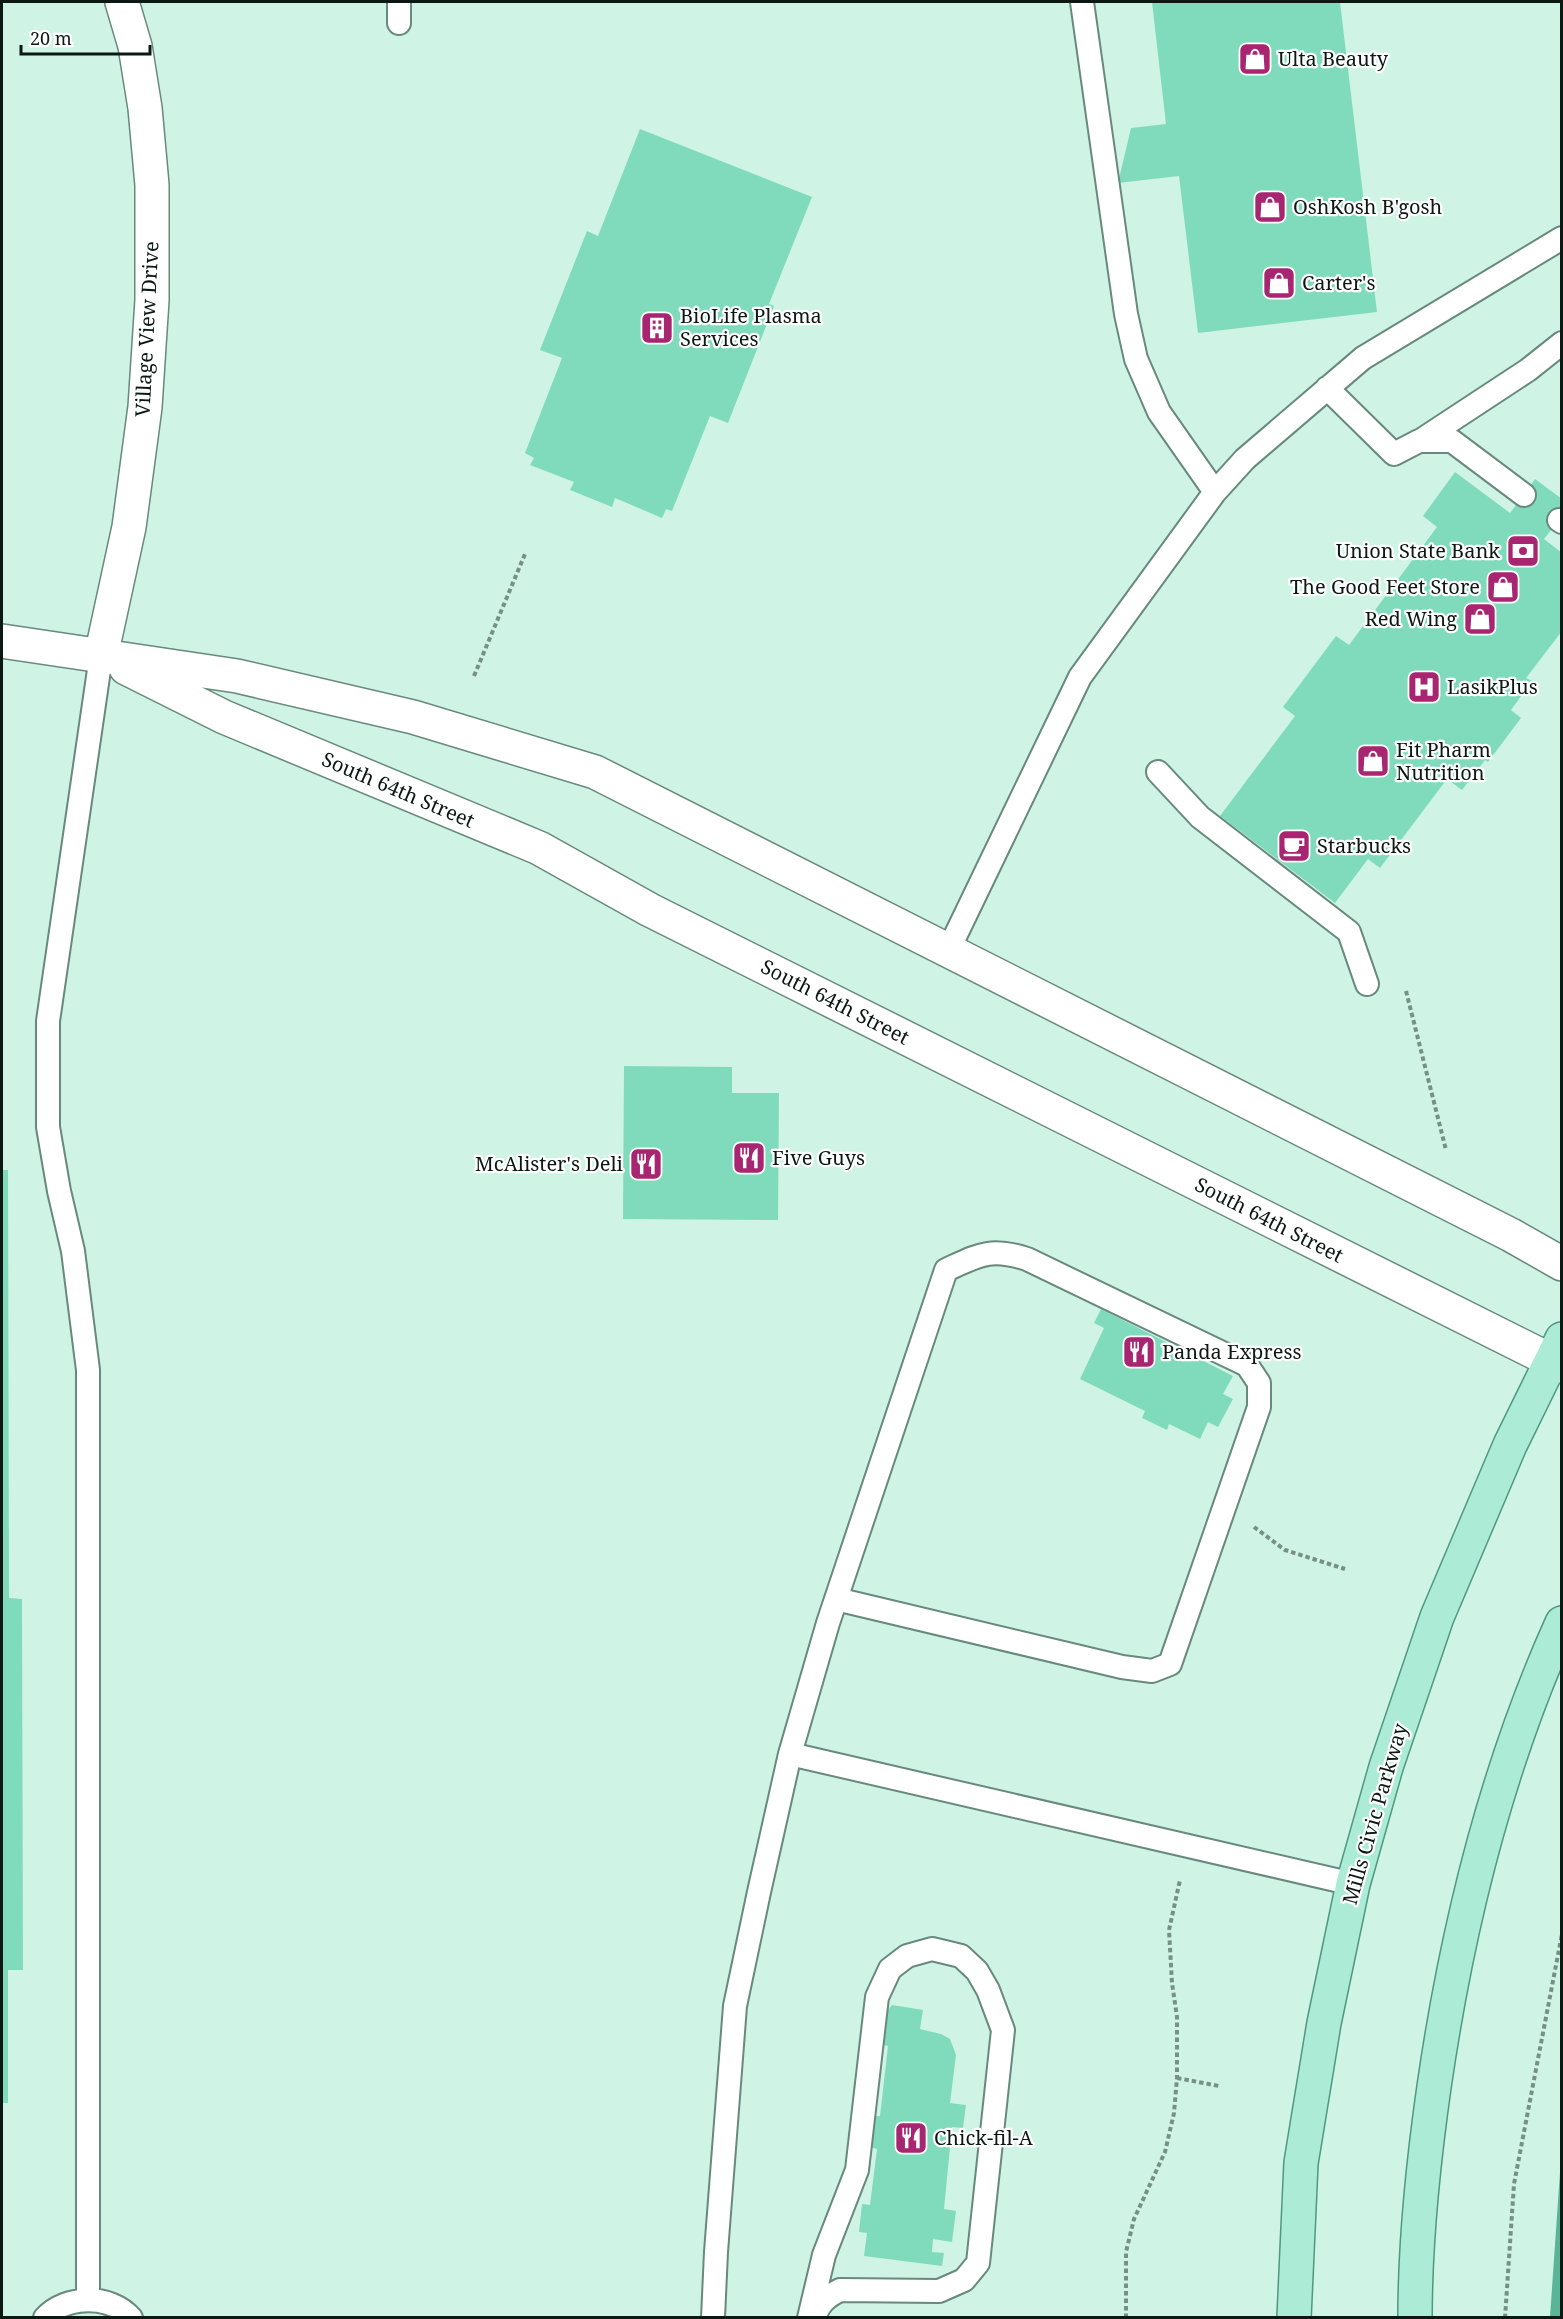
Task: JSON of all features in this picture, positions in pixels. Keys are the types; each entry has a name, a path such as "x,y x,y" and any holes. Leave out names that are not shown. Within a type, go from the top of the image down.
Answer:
{"main road":[{"name":"Mills Civic Parkway","path":"1294,2318 1301,2163 1323,2023 1353,1884 1386,1767 1437,1617 1510,1445 1558,1355"},
{"path":"1415,2318 1415,2262 1423,2167 1443,2026 1471,1890 1507,1765 1562,1623"}],"street":[{"name":"Village View Drive","path":"101,656 129,527 145,407 152,300 152,185 145,108 135,46 122,2"},
{"name":"South 64th Street","path":"2,641 237,676 413,717 595,772 1511,1235 1562,1264"},
{"name":"South 64th Street","path":"101,656 224,717 539,848 650,910 1558,1355"}],"lane":[{"path":"1082,2 1126,314 1136,359 1159,412 1215,492"},
{"path":"948,951 1080,677 1215,492 1245,459 1363,358 1562,238"},
{"path":"1327,388 1394,454 1419,441 1528,370 1562,343"},
{"path":"1419,441 1452,441 1524,495"},
{"path":"88,2300 88,1370 73,1251 59,1191 48,1127 48,1021 101,656"},
{"path":"1158,772 1200,817 1349,932 1367,984"},
{"path":"713,2318 735,2006 790,1754 836,1599 946,1270 980,1255 1005,1252 1027,1259 1246,1365 1259,1383 1259,1407 1170,1664 1152,1671 1122,1667 836,1599"},
{"path":"790,1754 1353,1884"},
{"path":"808,2318 824,2255 857,2170 877,1997 890,1969 907,1956 932,1949 961,1956 977,1971 988,1990 1003,2030 978,2263 964,2280 939,2291 840,2290 826,2297 814,2318"},
{"path":"45,2318 68,2303 88,2300 109,2303 131,2318"}],"path":[{"path":"474,676 525,554"},
{"path":"1406,991 1446,1150"},
{"path":"1225,1507 1285,1550 1345,1569"},
{"path":"1126,2318 1126,2252 1134,2219 1165,2152 1174,2113 1177,2078 1177,2017 1172,1983 1170,1930 1180,1880"},
{"path":"1505,2318 1514,2184 1552,1973 1562,1934"},
{"path":"1177,2078 1219,2086"}],"shaded area":[{"path":"1561,2158 1561,2317 1550,2317"}],"building":[{"path":"1152,2 1340,2 1377,312 1198,333 1179,176 1118,183 1131,128 1166,124"},
{"name":"BioLife Plasma Services","path":"640,129 812,197 769,304 774,306 728,423 710,416 672,511 666,509 662,518 615,498 612,507 570,490 574,482 530,465 534,458 525,453 562,358 540,350 587,231 598,236"},
{"path":"1455,472 1510,513 1535,479 1562,499 1562,516 1544,539 1562,553 1562,631 1526,678 1532,681 1511,710 1521,718 1488,762 1485,760 1462,790 1447,779 1380,868 1368,859 1335,903 1220,816 1295,716 1283,707 1336,636 1349,645 1437,527 1423,516"},
{"path":"624,1066 732,1067 732,1093 779,1093 778,1220 623,1219"},
{"path":"2,1170 8,1170 9,1598 22,1599 23,1970 8,1970 8,2103 2,2103"},
{"name":"Panda Express","path":"1101,1309 1233,1376 1223,1394 1233,1399 1218,1427 1208,1422 1200,1439 1169,1424 1167,1430 1142,1418 1145,1411 1080,1379 1104,1328 1094,1323"},
{"name":"Chick-fil-A","path":"892,2005 923,2010 920,2029 941,2034 950,2039 956,2055 950,2103 966,2105 963,2128 952,2127 944,2209 956,2211 952,2242 933,2239 932,2252 944,2253 942,2266 864,2256 867,2233 859,2232 862,2204 870,2205 877,2149 869,2147 873,2116 880,2116 888,2046 883,2045 887,2011"}],"place":[{"name":"Ulta Beauty","path":"1255,59"},
{"name":"OshKosh B'gosh","path":"1270,207"},
{"name":"Carter's","path":"1279,283"},
{"name":"BioLife Plasma Services","path":"657,328"},
{"name":"Union State Bank","path":"1523,551"},
{"name":"The Good Feet Store","path":"1503,587"},
{"name":"Red Wing","path":"1480,619"},
{"name":"LasikPlus","path":"1424,687"},
{"name":"Fit Pharm Nutrition","path":"1373,761"},
{"name":"Starbucks","path":"1294,846"},
{"name":"Five Guys","path":"749,1158"},
{"name":"McAlister's Deli","path":"646,1164"},
{"name":"Panda Express","path":"1139,1352"},
{"name":"Chick-fil-A","path":"911,2138"}]}
